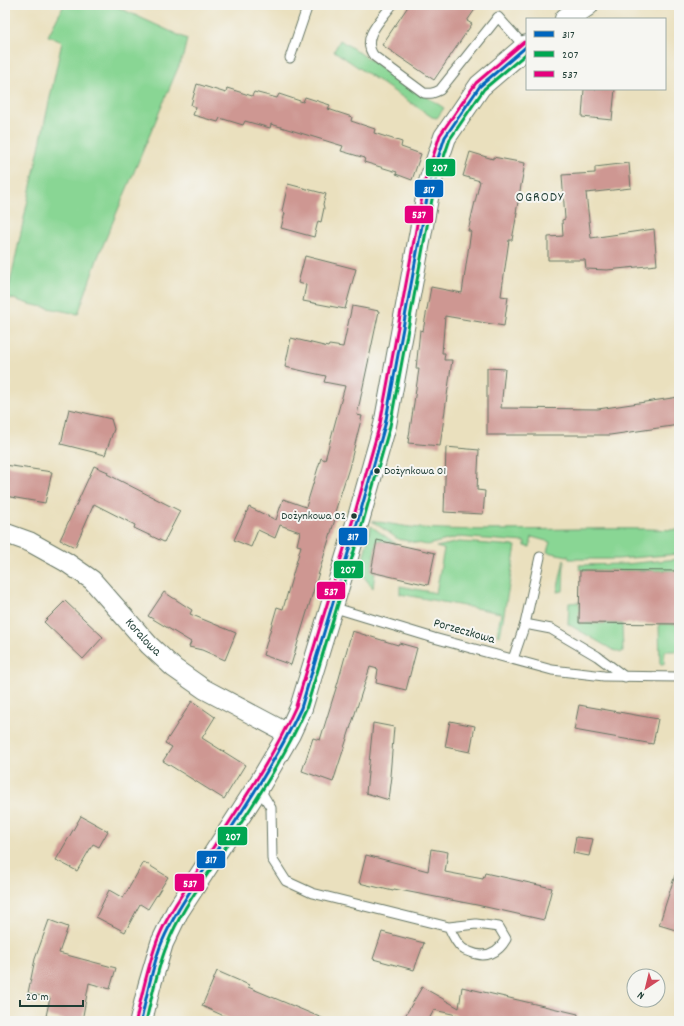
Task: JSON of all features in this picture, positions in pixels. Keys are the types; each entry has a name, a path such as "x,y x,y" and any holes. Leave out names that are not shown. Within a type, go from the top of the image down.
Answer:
{"street":[{"path":"567,18 586,5"},
{"path":"141,1021 162,943 176,912 258,787 289,734 301,708 376,460 430,182 445,137 480,86 526,46"},
{"name":"Koralowa","path":"5,533 30,542 66,562 92,580 148,645 174,668 204,689 289,734"}],"lane":[{"path":"290,58 308,5"},
{"path":"392,5 370,34 368,46 370,51 374,56 424,92 430,94 440,90 498,17 526,46"},
{"path":"513,659 525,624 540,557"},
{"name":"Porzeczkowa","path":"332,608 434,638 552,670 590,675 625,677 679,677"},
{"path":"525,624 551,629 597,656 625,677"},
{"path":"258,787 271,808 272,858 286,881 312,893 449,927 476,924 499,927 506,939 500,948 491,954 476,955 462,948 452,935 449,927"}],"green space":[{"path":"64,5 113,5 187,39 183,56 98,257 78,314 29,304 7,297 62,42 48,36"},
{"path":"340,40 444,108 437,118 432,117 334,51"},
{"path":"372,521 414,527 452,529 679,530 679,554 617,559 569,559 568,556 547,552 550,542 532,537 530,547 525,546 525,542 459,537 427,545 398,539"},
{"path":"371,526 396,544 377,540 371,571 375,573 373,588 360,572"},
{"path":"459,542 516,546 500,636 497,635 501,613 400,594 400,586 436,593 444,549 436,547"},
{"path":"679,559 679,571 580,570 579,565 626,564"},
{"path":"564,560 563,591 557,592"},
{"path":"580,602 579,623 622,624 623,651 621,653 611,649 568,624 569,603"},
{"path":"659,624 679,624 679,651 665,651 664,664 660,664"}],"building":[{"path":"409,5 478,5 467,21 472,24 434,80 382,45"},
{"path":"197,84 226,93 227,88 252,96 254,92 277,98 279,94 303,102 305,97 330,105 328,109 352,117 351,121 375,129 374,133 402,142 401,147 421,154 412,180 396,174 397,172 364,162 365,158 341,151 343,146 271,124 270,128 245,121 243,125 220,118 218,122 193,115 196,107 191,105"},
{"path":"584,90 615,90 612,120 582,117"},
{"path":"470,152 493,159 493,157 525,163 512,240 509,240 501,296 508,297 504,326 445,316 442,353 445,353 444,360 452,360 440,446 408,443 419,369 416,369 420,330 423,331 431,287 462,293 471,231 468,231 480,181 463,176"},
{"path":"629,163 631,188 586,193 591,238 654,229 657,265 607,270 586,269 585,260 548,260 548,237 563,236 562,220 565,219 562,175 595,173 595,167"},
{"path":"288,184 326,194 321,222 318,221 314,237 281,228 285,213 282,211"},
{"path":"305,256 356,269 345,309 303,301 306,285 298,283"},
{"path":"352,306 379,311 357,415 362,416 349,468 334,515 336,516 291,665 263,655 277,607 283,609 301,546 297,545 300,532 280,525 275,538 258,530 251,547 234,540 249,507 276,520 283,499 306,507 321,458 325,460 345,386 324,382 326,376 285,367 291,338 328,347 329,345 343,347"},
{"path":"487,368 505,369 501,408 598,409 679,397 679,425 610,435 487,435"},
{"path":"69,409 111,419 114,429 105,455 61,444"},
{"path":"446,447 479,450 477,490 485,491 483,514 444,512"},
{"path":"5,465 52,472 45,503 5,496"},
{"path":"94,466 180,511 164,542 134,528 135,525 94,504 75,547 60,540"},
{"path":"377,540 435,553 428,585 371,572"},
{"path":"580,570 679,571 679,624 579,623"},
{"path":"164,592 192,610 190,614 236,633 225,660 202,650 189,647 191,642 148,616"},
{"path":"65,601 103,637 83,659 44,622"},
{"path":"352,631 398,645 399,643 417,648 406,690 376,683 378,669 370,667 333,782 302,771 313,738 320,740"},
{"path":"192,701 215,717 202,738 245,765 224,799 163,761 172,747 165,743"},
{"path":"579,705 658,719 653,744 574,730"},
{"path":"450,721 475,726 470,752 445,747"},
{"path":"373,723 394,727 390,776 392,776 389,800 366,793"},
{"path":"81,816 108,831 99,847 93,844 77,871 56,860"},
{"path":"576,837 593,839 589,856 573,853"},
{"path":"431,849 448,852 445,872 483,879 485,873 552,888 544,920 477,905 394,889 393,891 359,883 366,855 428,871"},
{"path":"144,862 168,877 148,909 140,904 125,932 96,917 109,890 123,898"},
{"path":"675,875 679,875 679,931 659,925"},
{"path":"49,920 68,927 59,953 116,968 110,989 89,983 82,1021 71,1021 46,1016 50,998 28,993 35,959"},
{"path":"382,932 424,943 414,970 373,959"},
{"path":"217,971 249,985 248,987 329,1021 235,1021 202,1006"},
{"path":"422,987 459,1008 462,987 578,1014 577,1021 484,1021 434,1010 428,1021 402,1021"}],"transit line":[{"name":"537","path":"136,1020 145,980 157,941 167,919 254,783 287,726 296,706 354,516 380,424 425,181 440,135 476,83 524,42"},
{"name":"317","path":"141,1021 155,961 167,931 185,899 270,766 301,708 359,517 385,425 430,182 445,137 480,86 526,47"},
{"name":"207","path":"146,1021 160,963 176,924 274,770 286,750 306,709 364,518 390,426 435,183 450,139 484,89 526,54"}],"place":[{"name":"Dożynkowa 01","path":"377,471"},
{"name":"Dożynkowa 02","path":"354,516"}],"district":[{"name":"OGRODY","path":"540,198"}]}
